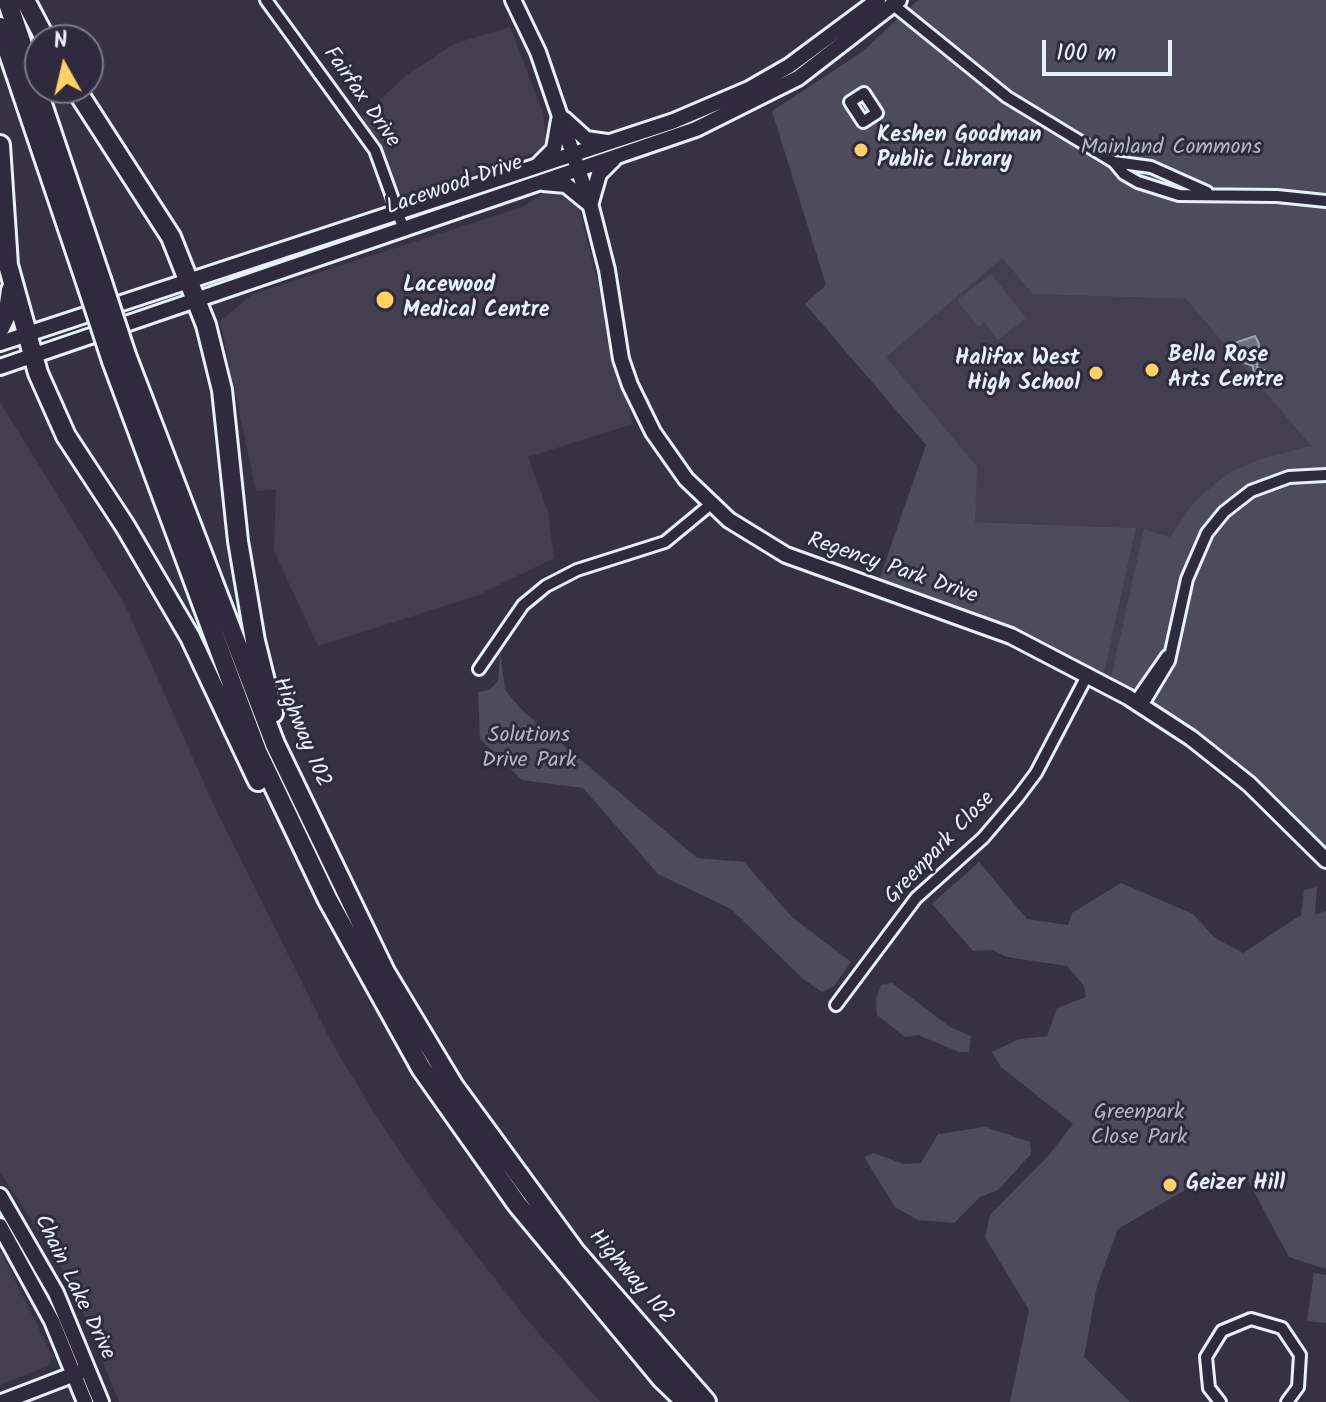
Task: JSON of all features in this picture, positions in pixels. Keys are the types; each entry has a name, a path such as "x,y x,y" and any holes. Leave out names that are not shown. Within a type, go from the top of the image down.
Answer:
{"highway":[{"name":"Highway 102","path":"7,0 119,358 263,764 328,900 421,1068 517,1204 662,1379 686,1402"},
{"path":"25,0 38,24"},
{"name":"Highway 102","path":"0,27 94,282"},
{"path":"86,104 171,237 197,301 222,390 238,541 255,641 278,730 385,972"},
{"path":"0,145 12,283 32,357 66,436 125,526 190,637 311,887 421,1068"},
{"path":"0,328 8,311 12,283"},
{"name":"Highway 102","path":"119,358 275,744 385,972 453,1085 576,1253 706,1402"}],"main road":[{"name":"Regency Park Drive","path":"513,0 538,52 591,207 605,260 621,359 630,385 667,454 711,504 751,536 786,555 1011,636 1088,674 1139,704 1249,784 1326,860"},
{"name":"Lacewood Drive","path":"0,367 197,301 401,221 576,162 749,89 889,1"},
{"name":"Lacewood Drive","path":"576,162 618,156 696,129 755,103 836,52 889,1"},
{"path":"559,112 571,128 586,139 620,141"},
{"path":"559,112 554,149 534,176 566,185 591,207 599,174 618,156"},
{"name":"Lacewood Drive","path":"0,343 190,281 401,221"},
{"name":"Chain Lake Drive","path":"0,1196 37,1257 81,1372 85,1402"},
{"name":"Chain Lake Drive","path":"0,1226 81,1372 101,1402"},
{"path":"2,1402 81,1372"}],"street":[{"name":"Fairfax Drive","path":"266,0 375,150 401,221"},
{"path":"889,1 1007,97 1114,162 1124,174 1158,191 1179,195 1326,201"},
{"path":"1114,162 1151,167 1213,194"},
{"path":"1139,704 1173,647 1194,558 1207,533 1224,512 1268,484 1289,477 1326,475"},
{"path":"479,669 523,605 546,586 577,570 665,542 711,504"},
{"name":"Greenpark Close","path":"836,1005 908,907 983,838 1018,797 1036,773 1088,674"},
{"path":"1220,1402 1209,1388 1206,1357 1222,1331 1251,1319 1282,1328 1300,1355 1302,1371 1298,1387 1287,1402"}],"shaded area":[{"path":"510,27 543,113 546,141 539,151 402,196 362,116 407,75 454,44"},
{"path":"571,176 633,424 528,457 548,512 554,558 476,596 318,646 274,551 276,489 256,491 220,321 253,294 522,207"},
{"name":"Halifax West High School","path":"1002,257 1034,294 1186,299 1312,447 1260,459 1194,502 1170,537 1144,530 1111,677 1104,673 1136,528 975,522 885,357"},
{"path":"0,402 125,605 215,808 333,1045 383,1127 437,1205 528,1321 600,1402 119,1402 81,1307 59,1264 0,1172"},
{"path":"0,1250 53,1357 48,1366 0,1385"}],"green space":[{"name":"Mainland Commons","path":"918,0 1326,0 1326,846 1228,757 1111,677 1144,529 1170,537 1194,502 1227,474 1260,459 1311,446 1186,299 1033,294 1002,258 886,357 977,467 975,522 1136,528 1104,673 999,622 879,580 926,445 805,304 826,285 772,111 862,52"},
{"path":"991,274 1026,318 998,340 984,322 978,327 957,300"},
{"name":"Solutions Drive Park","path":"500,651 505,690 522,710 697,858 744,862 792,917 851,962 834,986 822,992 803,979 731,909 658,874 583,788 522,780 480,739 478,692 489,690 498,681"},
{"name":"Greenpark Close Park","path":"979,862 1027,919 1068,925 1072,913 1121,883 1193,914 1215,938 1243,953 1301,915 1304,890 1317,887 1315,915 1326,911 1326,1269 1289,1257 1247,1179 1185,1190 1118,1229 1097,1286 1084,1357 1130,1402 1010,1402 1029,1310 985,1237 990,1215 1049,1155 1073,1124 1001,1067 992,1052 1019,1039 1047,1036 1057,1008 1086,997 1084,986 1067,966 1007,957 993,950 973,951 932,904"},
{"path":"892,983 950,1027 971,1036 969,1052 959,1052 918,1035 905,1037 877,1015 876,1000 881,985"},
{"path":"985,1127 1030,1142 1031,1154 998,1190 980,1197 954,1223 918,1220 895,1207 864,1157 873,1153 904,1164 921,1163 938,1134"},
{"path":"1314,1273 1326,1275 1326,1323 1307,1321"}],"water":[{"path":"1255,336 1259,344 1257,367 1264,370 1265,376 1259,372 1260,379 1254,377 1253,366 1232,358 1227,352 1229,345"}],"place":[{"name":"Keshen Goodman Public Library","path":"861,150"},
{"name":"Lacewood Medical Centre","path":"385,300"},
{"name":"Bella Rose Arts Centre","path":"1152,370"},
{"name":"Halifax West High School","path":"1096,373"},
{"name":"Geizer Hill","path":"1170,1185"}]}
